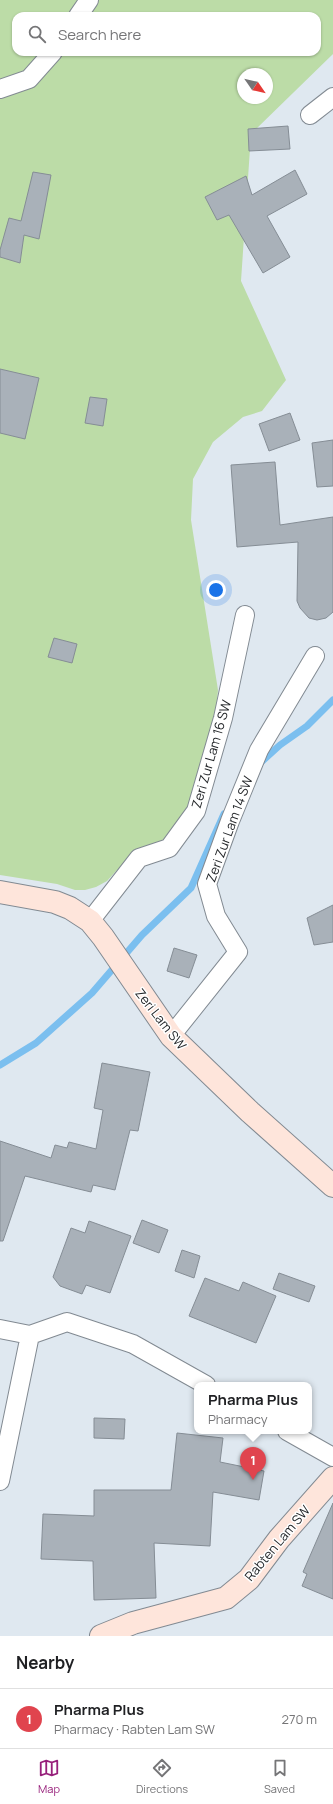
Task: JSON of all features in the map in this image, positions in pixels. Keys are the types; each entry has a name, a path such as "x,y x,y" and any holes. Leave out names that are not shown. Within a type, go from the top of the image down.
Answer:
{"street":[{"path":"81,12 89,0"},
{"path":"0,89 29,79 49,56"},
{"path":"310,115 333,97"},
{"name":"Zeri Zur Lam 16 SW","path":"90,921 139,858 169,848 196,811 224,718 245,615"},
{"name":"Zeri Zur Lam 14 SW","path":"171,1036 238,952 216,916 207,884 230,821 259,750 315,656"},
{"name":"Zeri Lam SW","path":"0,892 54,902 70,908 90,921 103,937 171,1036 250,1112 333,1186"},
{"path":"5,1330 30,1335 68,1322 133,1344 201,1382"},
{"path":"0,1481 30,1335"},
{"path":"292,1434 333,1457"},
{"name":"Rabten Lam SW","path":"101,1636 133,1623 226,1598 249,1580 279,1539 333,1478"}],"green space":[{"path":"0,0 333,0 333,54 251,134 241,281 286,380 262,411 243,417 213,442 193,479 191,520 218,690 214,731 197,793 176,831 145,861 117,870 107,881 96,887 85,890 75,890 57,884 0,875"}],"building":[{"path":"288,126 290,149 249,151 248,129"},
{"path":"295,170 307,194 267,216 290,257 263,273 229,215 217,220 205,197 246,176 252,195"},
{"path":"33,172 51,175 39,239 24,235 20,263 0,257 0,250 9,218 21,221"},
{"path":"0,369 39,378 25,439 0,433"},
{"path":"90,397 107,399 103,426 85,423"},
{"path":"290,413 300,440 269,451 259,424"},
{"path":"333,440 333,486 317,487 312,443"},
{"path":"275,462 280,525 333,517 333,612 326,618 317,620 309,618 300,608 297,601 298,542 237,547 231,465"},
{"path":"54,638 77,644 72,663 48,657"},
{"path":"333,905 333,942 314,945 307,918"},
{"path":"174,948 197,955 189,978 167,971"},
{"path":"102,1063 150,1072 138,1131 130,1130 115,1190 93,1185 91,1192 25,1176 3,1241 0,1241 0,1141 51,1158 55,1145 67,1148 69,1142 96,1149 103,1110 94,1108"},
{"path":"142,1220 168,1230 159,1253 133,1243"},
{"path":"89,1221 131,1236 110,1293 86,1285 82,1294 60,1286 53,1277 71,1228 85,1233"},
{"path":"182,1250 200,1256 194,1278 175,1271"},
{"path":"279,1273 315,1286 309,1302 273,1289"},
{"path":"205,1278 239,1291 243,1282 276,1296 256,1343 189,1316"},
{"path":"94,1418 125,1419 124,1439 94,1438"},
{"path":"177,1433 223,1438 220,1462 264,1471 259,1500 213,1492 210,1546 154,1543 156,1598 94,1600 93,1561 41,1559 43,1514 94,1516 94,1490 171,1490"},
{"path":"333,1503 333,1599 302,1586 307,1574 303,1572"}],"waterway":[{"path":"259,764 280,745 307,726 333,700"},
{"path":"0,1065 36,1043 92,993 142,935 191,888 224,814"}],"place":[{"name":"Pharma Plus","path":"253,1480"}]}
